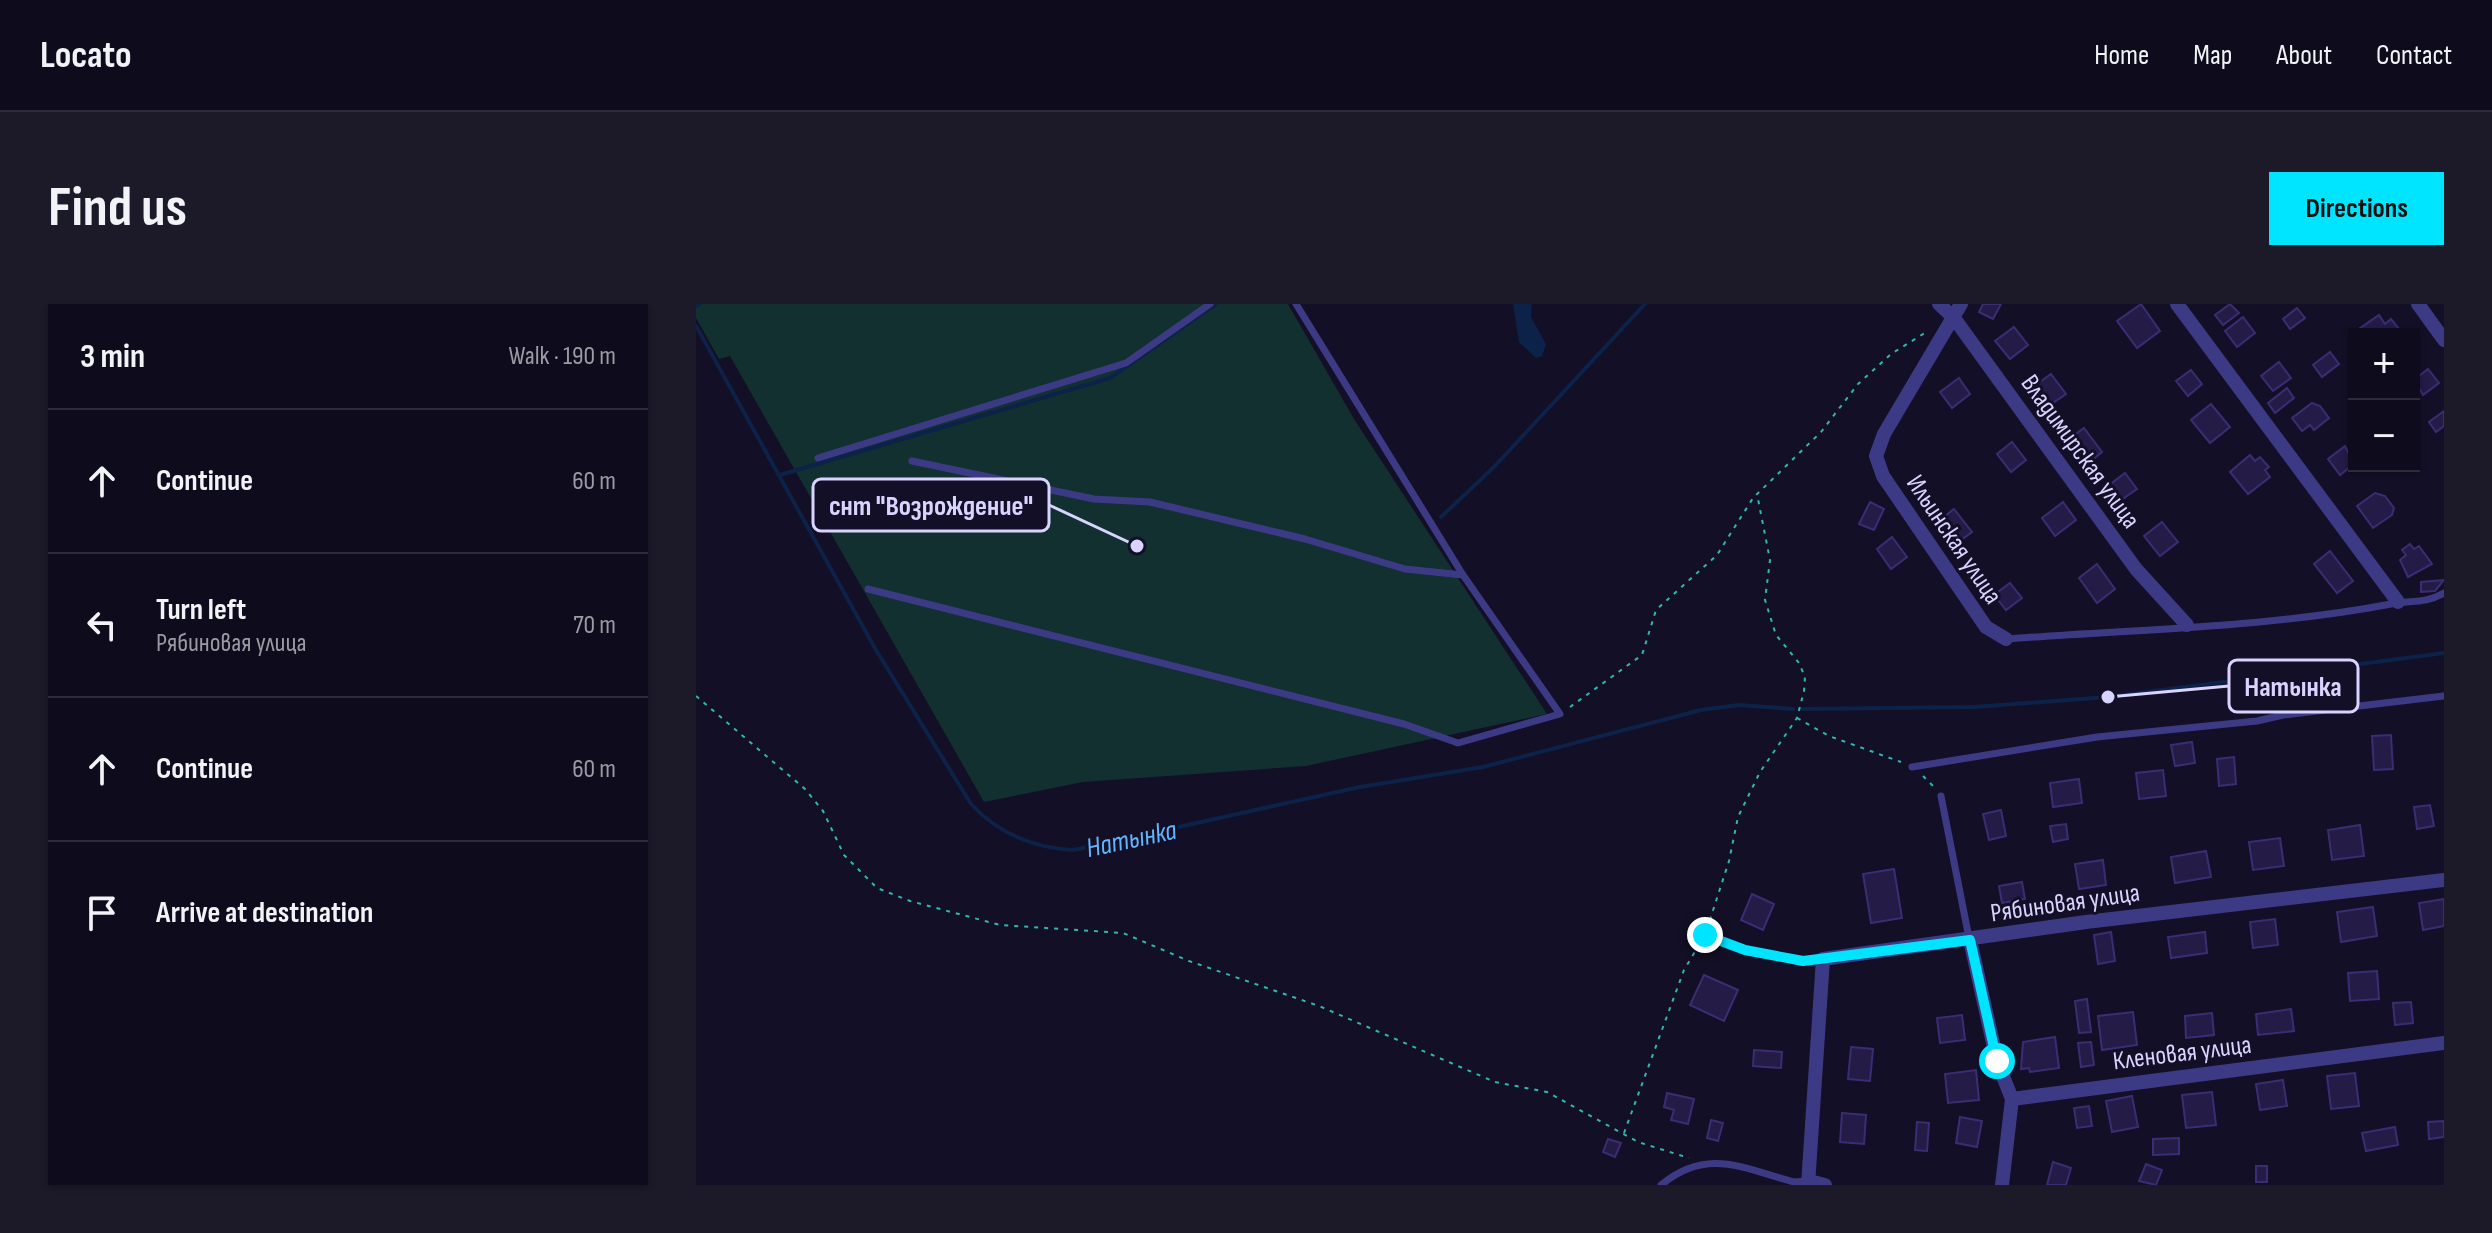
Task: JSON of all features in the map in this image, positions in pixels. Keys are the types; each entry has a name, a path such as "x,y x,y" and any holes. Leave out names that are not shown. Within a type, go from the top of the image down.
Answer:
{"street":[{"name":"Владимирская улица","path":"1939,304 1958,311 2136,569 2187,625"},
{"path":"2177,304 2398,602"},
{"path":"2418,304 2444,340"},
{"name":"Ильинская улица","path":"1958,311 1884,434 1876,456 1883,476 1926,543 1986,627 2006,639"},
{"name":"Рябиновая улица","path":"1823,959 2101,920 2444,880"},
{"path":"1970,940 1997,1061 2012,1099 2002,1185"},
{"path":"1823,959 1808,1183 1825,1185"},
{"name":"Кленовая улица","path":"2012,1099 2444,1043"}],"lane":[{"path":"818,458 1126,363 1210,304"},
{"path":"868,589 1404,724 1458,743 1560,714 1463,575 1296,304"},
{"path":"912,461 1094,499 1150,502 1305,539 1405,569 1463,575"},
{"path":"2006,639 2280,620 2398,602 2418,603 2444,593"},
{"path":"1912,767 2097,737 2257,721 2283,715 2444,696"},
{"path":"1941,796 1970,940"},
{"path":"1661,1185 1696,1164 1718,1161 1808,1183"}],"path":[{"path":"1560,714 1642,655 1656,610 1717,555 1757,494 1821,432 1858,384 1891,354 1958,311"},
{"path":"1624,1134 1640,1081 1663,1034 1684,970 1705,935 1729,861 1738,817 1760,772 1797,718 1805,677 1770,620 1765,600 1770,560 1757,494"},
{"path":"696,696 805,789 823,811 844,855 877,888 910,901 1000,925 1123,933 1189,961 1319,1006 1495,1082 1547,1092 1638,1142 1684,1154 1696,1164"},
{"path":"1797,718 1829,736 1912,767 1941,796"},
{"path":"1705,935 1745,950 1803,961 1823,959"}],"green space":[{"path":"696,304 1288,304 1354,419 1547,714 1306,766 1083,782 984,802 730,356 719,359 696,318"}],"water":[{"path":"1513,304 1532,304 1531,317 1546,344 1542,356 1536,358 1519,342"}],"building":[{"path":"1983,304 2001,304 1993,319 1979,312"},
{"path":"2141,304 2160,331 2137,348 2117,321"},
{"path":"2230,304 2239,313 2223,325 2215,315"},
{"path":"2297,308 2305,318 2290,329 2283,319"},
{"path":"2379,315 2385,324 2391,319 2398,328 2360,328"},
{"path":"2243,317 2255,333 2237,347 2225,331"},
{"path":"2014,327 2028,345 2010,359 1995,341"},
{"path":"2330,352 2339,364 2322,377 2313,365"},
{"path":"2279,362 2291,378 2273,391 2261,376"},
{"path":"2428,369 2439,383 2423,395 2420,375"},
{"path":"2191,370 2202,384 2188,396 2176,381"},
{"path":"2051,374 2066,394 2047,407 2033,387"},
{"path":"1959,378 1970,394 1952,408 1940,392"},
{"path":"2287,388 2294,398 2275,413 2268,403"},
{"path":"2312,403 2320,406 2329,418 2314,430 2310,425 2302,431 2292,418"},
{"path":"2211,404 2230,427 2210,443 2191,420"},
{"path":"2444,411 2444,426 2436,432 2429,422"},
{"path":"2084,428 2102,452 2092,460 2073,436"},
{"path":"2012,442 2026,460 2011,472 1997,454"},
{"path":"2345,446 2348,469 2340,475 2328,459"},
{"path":"2250,455 2255,461 2260,457 2269,467 2265,470 2270,477 2248,494 2230,472"},
{"path":"2125,473 2137,489 2120,501 2108,486"},
{"path":"2375,493 2385,496 2394,508 2392,515 2373,528 2357,506"},
{"path":"1870,502 1884,509 1874,530 1859,524"},
{"path":"2063,502 2076,520 2055,536 2042,518"},
{"path":"1954,509 1972,532 1953,546 1936,523"},
{"path":"2162,522 2178,542 2160,556 2144,536"},
{"path":"1892,537 1907,557 1891,569 1877,549"},
{"path":"2410,544 2414,549 2419,546 2432,564 2408,577 2400,560 2406,555 2402,550"},
{"path":"2330,551 2353,581 2337,593 2314,564"},
{"path":"2097,564 2115,589 2097,603 2079,578"},
{"path":"2444,580 2435,591 2421,592 2421,582"},
{"path":"2010,583 2022,598 2006,610 1994,595"},
{"path":"2391,735 2393,769 2374,770 2372,736"},
{"path":"2192,742 2195,763 2175,766 2171,745"},
{"path":"2234,757 2236,784 2219,786 2217,759"},
{"path":"2163,770 2166,796 2139,799 2136,773"},
{"path":"2079,779 2082,803 2053,807 2050,783"},
{"path":"2430,805 2434,826 2417,829 2414,807"},
{"path":"2001,810 2006,836 1989,840 1983,814"},
{"path":"2066,824 2068,839 2053,842 2050,826"},
{"path":"2360,825 2364,856 2332,860 2328,830"},
{"path":"2280,838 2284,866 2253,870 2249,842"},
{"path":"2206,851 2211,877 2175,883 2171,857"},
{"path":"2103,860 2106,885 2079,889 2075,864"},
{"path":"1894,869 1902,918 1871,923 1863,874"},
{"path":"2022,882 2025,899 2002,903 1999,886"},
{"path":"1752,894 1774,904 1763,930 1741,920"},
{"path":"2444,899 2444,926 2423,930 2419,903"},
{"path":"2373,907 2377,936 2341,942 2337,912"},
{"path":"2275,919 2278,945 2253,948 2250,922"},
{"path":"2111,932 2115,961 2098,964 2094,935"},
{"path":"2205,932 2207,953 2171,958 2168,937"},
{"path":"2377,971 2379,999 2350,1001 2348,973"},
{"path":"1704,975 1738,990 1724,1021 1690,1005"},
{"path":"2087,999 2091,1032 2079,1033 2075,1001"},
{"path":"2411,1002 2413,1023 2395,1025 2393,1003"},
{"path":"2291,1009 2294,1031 2258,1035 2256,1014"},
{"path":"2133,1012 2137,1045 2102,1050 2098,1016"},
{"path":"2212,1013 2214,1035 2186,1038 2185,1016"},
{"path":"1962,1015 1965,1040 1940,1043 1937,1018"},
{"path":"2055,1037 2059,1068 2030,1072 2029,1068 2021,1069 2023,1042"},
{"path":"2091,1042 2094,1065 2081,1067 2078,1043"},
{"path":"1851,1047 1873,1049 1870,1081 1848,1079"},
{"path":"1754,1050 1782,1052 1781,1068 1753,1066"},
{"path":"1976,1070 1979,1100 1948,1103 1945,1074"},
{"path":"2355,1073 2359,1106 2331,1109 2327,1076"},
{"path":"2283,1080 2287,1106 2260,1110 2256,1084"},
{"path":"2212,1092 2216,1125 2186,1128 2182,1095"},
{"path":"1667,1093 1694,1099 1688,1124 1671,1120 1674,1110 1664,1107"},
{"path":"2132,1096 2138,1127 2112,1132 2106,1101"},
{"path":"2089,1106 2092,1126 2077,1128 2074,1108"},
{"path":"1842,1113 1866,1115 1864,1144 1840,1142"},
{"path":"1960,1117 1982,1121 1977,1147 1956,1143"},
{"path":"1711,1120 1723,1123 1718,1141 1707,1138"},
{"path":"2444,1121 2444,1137 2429,1139 2428,1122"},
{"path":"1917,1122 1929,1123 1927,1151 1915,1150"},
{"path":"2395,1127 2398,1145 2366,1151 2362,1133"},
{"path":"2179,1138 2179,1154 2153,1155 2153,1139"},
{"path":"1608,1139 1621,1143 1615,1157 1603,1152"},
{"path":"2053,1162 2071,1168 2066,1185 2047,1185"},
{"path":"2146,1164 2162,1170 2156,1185 2139,1181"},
{"path":"2256,1166 2267,1166 2267,1182 2256,1182"}],"waterway":[{"path":"696,306 700,304"},
{"path":"780,475 1110,378 1216,304"},
{"path":"1441,517 1494,467 1645,304"},
{"name":"Натынка","path":"696,326 876,650 971,804 1005,831 1031,842 1074,850 1360,787 1483,767 1701,710 1739,705 1793,709"},
{"name":"Натынка","path":"1802,709 1974,707 2108,697 2444,653"}],"place":[{"name":"снт \"Возрождение\"","path":"1137,546"},
{"name":"Натынка","path":"2108,697"}],"route":[{"path":"1705,935 1745,950 1803,961 1970,940 1997,1061"}]}
